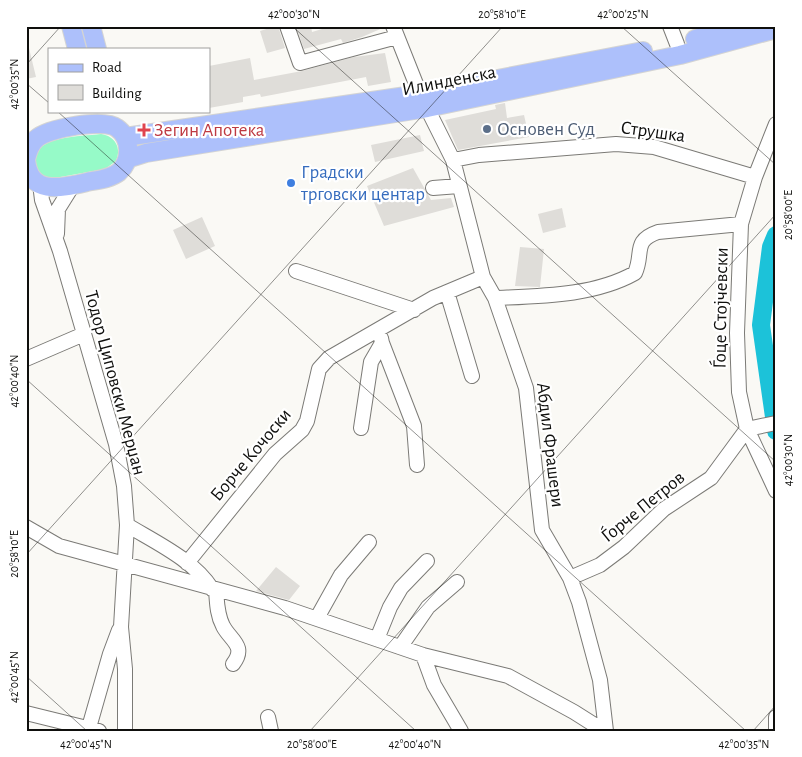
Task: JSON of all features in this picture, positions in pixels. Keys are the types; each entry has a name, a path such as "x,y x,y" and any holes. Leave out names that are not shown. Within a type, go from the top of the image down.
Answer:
{"main road":[{"path":"71,26 77,48"},
{"path":"91,26 97,48"},
{"name":"Илинденска","path":"33,181 27,167 27,153 41,135 74,127 101,123 118,125 423,101 676,44 738,26"},
{"name":"Илинденска","path":"127,159 423,101 680,55 776,29"},
{"path":"74,127 83,112"},
{"path":"33,181 54,188 114,175 127,159 128,144 118,125"}],"street":[{"path":"287,26 300,63 395,32"},
{"path":"670,26 676,44"},
{"name":"Абдил Фрашери","path":"395,32 423,101 452,160 483,277 495,298 526,388 542,530 570,578 591,642 600,680 605,731"},
{"name":"Ѓоце Стојчевски","path":"776,124 755,176 741,224 738,286 739,392 776,491"},
{"name":"Струшка","path":"452,160 479,155 616,144 654,147 755,176"},
{"name":"Тодор Циповски Мерџан","path":"33,181 42,200 84,334 116,444 124,486 127,524 121,627 125,669 124,731"},
{"path":"57,245 58,209 73,185"},
{"path":"433,188 459,186"},
{"path":"495,298 553,296 609,284 635,273 640,263 640,246 646,236 658,232 741,224"},
{"path":"296,271 414,310"},
{"name":"Борче Кочоски","path":"187,563 276,454 302,430 307,421 319,369 329,358 380,336 414,310 447,292 483,277"},
{"path":"447,292 472,376"},
{"path":"26,359 84,334"},
{"path":"361,428 371,362 380,336"},
{"path":"380,336 414,426 417,465"},
{"path":"751,428 776,423"},
{"name":"Ѓорче Петров","path":"570,578 600,565 624,547 664,509 710,478 751,428"},
{"path":"127,524 187,563 206,579 214,589 223,627 236,641 239,652 238,658 233,664"},
{"path":"26,527 59,546 317,618 423,655 508,676 605,731"},
{"path":"317,618 341,575 369,542"},
{"path":"377,638 390,607 401,588 427,561"},
{"path":"401,646 428,607 457,582"},
{"name":"Тодор Циповски Мерџан","path":"92,730 110,654 121,627"},
{"path":"423,655 434,684 461,731"},
{"path":"26,713 92,730"},
{"path":"776,717 776,731"}],"green space":[{"path":"101,134 110,137 118,147 116,161 105,169 49,179 40,176 32,160 36,152 43,146 61,139"}],"building":[{"path":"278,26 285,48 267,53 260,31"},
{"path":"296,26 311,26 312,32 332,26 385,27 343,43 341,39 304,49"},
{"path":"26,48 29,48 36,77 26,79"},
{"path":"385,53 391,82 368,86 366,77 261,97 260,94 243,97 243,102 210,108 210,66 250,58 254,80 302,71 354,57"},
{"name":"Основен Суд","path":"505,103 507,118 524,115 529,137 458,150 445,120 496,109 495,105"},
{"path":"420,135 424,151 375,162 371,145"},
{"path":"413,168 431,200 451,198 454,207 384,226 367,186"},
{"path":"562,208 566,227 543,233 538,214"},
{"path":"202,217 215,246 186,259 173,230"},
{"path":"520,247 544,249 540,287 515,286"},
{"path":"276,567 300,586 289,600 256,591"}],"waterway":[{"path":"776,235 771,247 761,325 776,431"}],"place":[{"name":"Основен Суд","path":"487,129"},
{"name":"Зегин Апотека","path":"144,130"},
{"name":"Градски трговски центар","path":"291,183"}]}
